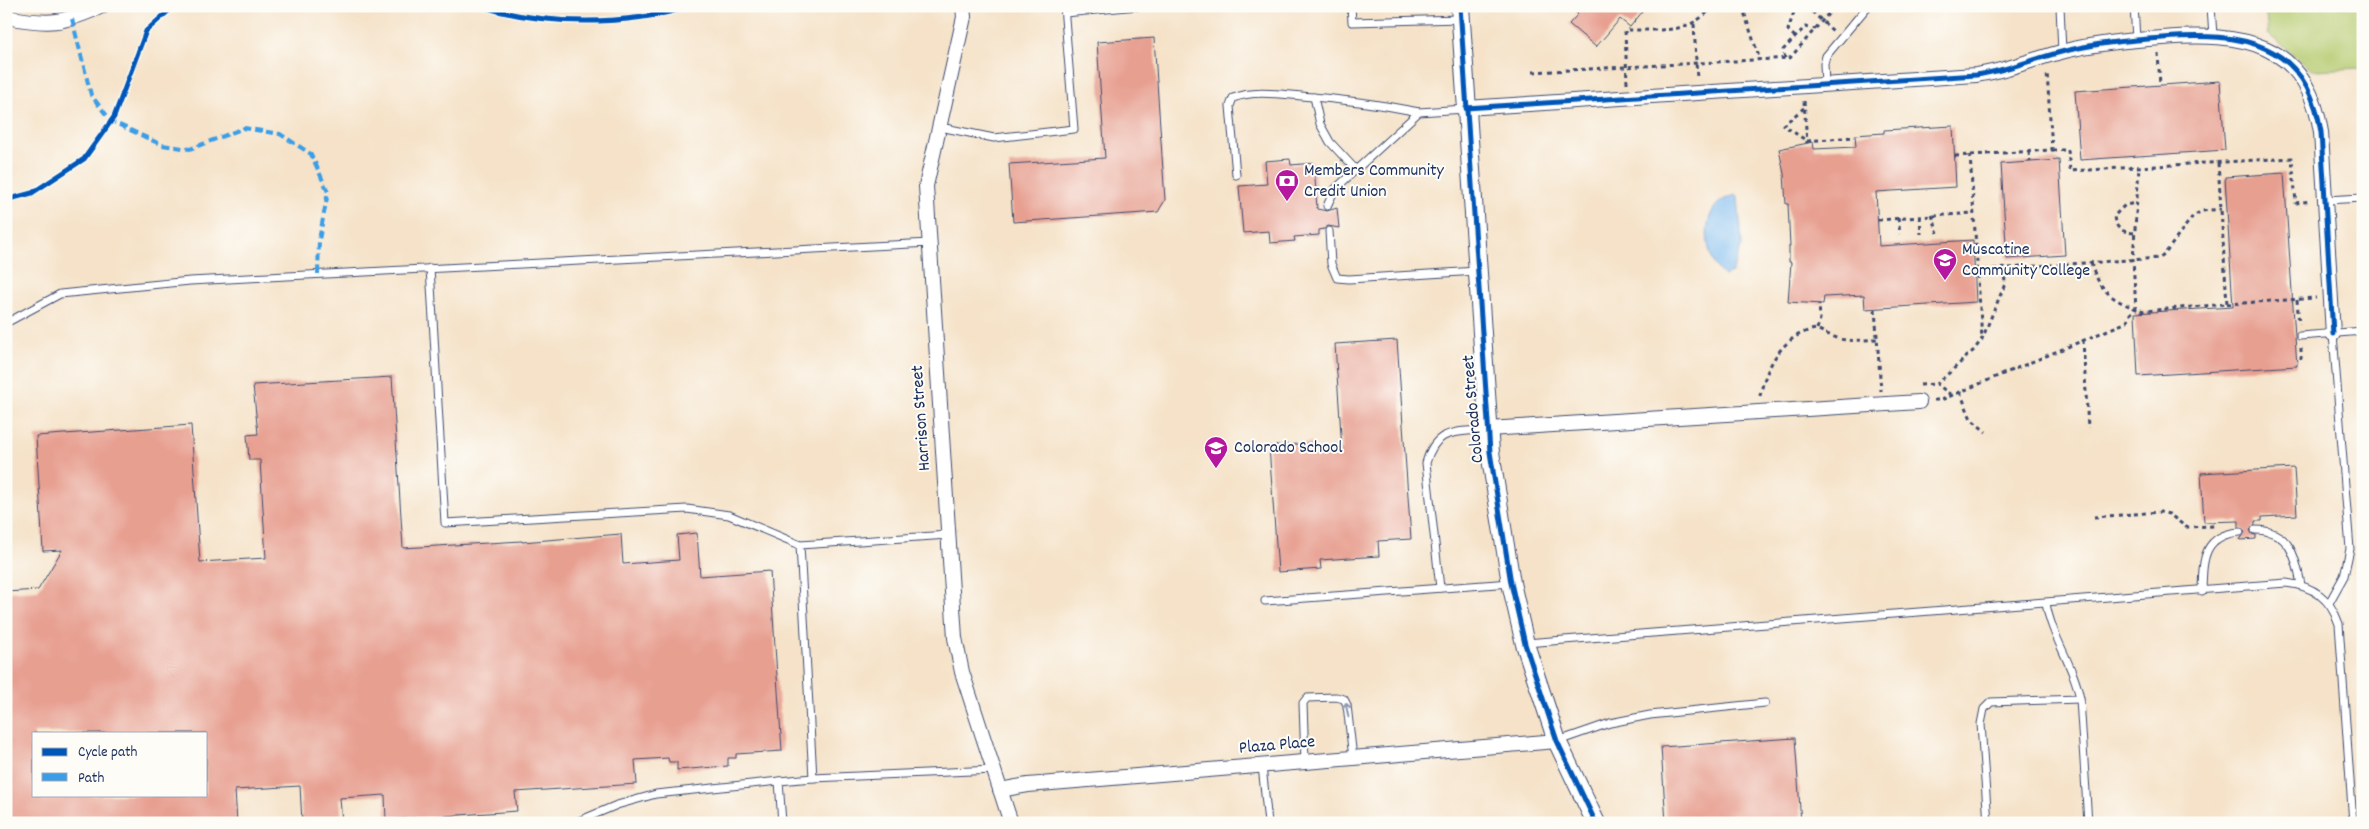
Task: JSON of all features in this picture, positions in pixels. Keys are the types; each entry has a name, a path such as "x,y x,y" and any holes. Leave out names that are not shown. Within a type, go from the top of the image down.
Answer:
{"street":[{"path":"6,18 40,23 72,19 102,6"},
{"name":"Harrison Street","path":"963,6 964,17 926,186 955,638 962,672 1011,823"},
{"name":"Colorado Street","path":"1460,13 1488,429 1511,583 1525,644 1557,741 1596,823"},
{"path":"1466,108 1997,72 2088,46 2158,38 2213,36 2246,41 2263,47 2279,56 2297,72 2310,90 2318,108 2333,334"},
{"path":"1488,429 1919,402"},
{"name":"Plaza Place","path":"1000,790 1028,786 1557,741"}],"lane":[{"path":"940,126 994,138 1074,129 1064,10 1138,6"},
{"path":"1351,6 1352,22 1460,13"},
{"path":"1825,84 1824,64 1826,56 1868,6"},
{"path":"2060,6 2062,52"},
{"path":"2134,6 2136,40"},
{"path":"2212,6 2213,36"},
{"path":"1236,175 1230,106 1233,98 1243,94 1268,93 1367,102 1419,112 1466,108"},
{"path":"1314,97 1320,124 1330,142 1356,170"},
{"path":"1327,206 1335,189 1419,112"},
{"path":"2325,200 2363,198"},
{"path":"1329,231 1331,264 1337,278 1349,279 1477,271"},
{"path":"6,323 60,294 190,281 930,242"},
{"path":"430,268 444,523 688,509 729,515 800,545 948,535"},
{"path":"2300,336 2363,331"},
{"path":"2329,603 2344,576 2350,549 2333,334"},
{"path":"1440,588 1426,464 1430,448 1437,440 1448,434 1488,429"},
{"path":"2256,530 2265,530 2282,537 2293,552 2301,585"},
{"path":"2202,591 2203,563 2207,547 2226,534 2240,532"},
{"path":"800,545 813,778"},
{"path":"1265,602 1511,583"},
{"path":"1525,644 2286,584 2301,585 2313,590 2329,603 2334,610 2339,624 2353,823"},
{"path":"2046,603 2050,618 2077,684 2080,699 2088,823"},
{"path":"1306,762 1303,703 1307,698 1336,697 1344,699 1353,758"},
{"path":"1988,823 1981,724 1984,710 1991,702 2080,699"},
{"path":"1557,741 1626,719 1765,703"},
{"path":"1262,766 1268,823"},
{"path":"574,823 617,805 656,794 813,778 994,770"},
{"path":"779,781 782,823"}],"path":[{"path":"1628,96 1625,30 1684,28 1703,18 1713,6"},
{"path":"1742,6 1760,60"},
{"path":"1795,37 1788,30 1796,6"},
{"path":"1806,6 1841,38"},
{"path":"1533,72 1790,58 1835,6"},
{"path":"1694,24 1697,92"},
{"path":"1784,58 1784,50 1805,27 1816,29"},
{"path":"2158,38 2160,85"},
{"path":"2046,57 2052,150"},
{"path":"1803,85 1807,142"},
{"path":"1804,108 1783,125 1807,142 1853,137"},
{"path":"1955,156 2068,150 2070,171 2292,158 2296,203 2325,200"},
{"path":"2029,152 2030,162"},
{"path":"1970,155 1982,339"},
{"path":"2218,162 2227,304"},
{"path":"2136,309 2133,260 2139,167"},
{"path":"2134,233 2124,232 2120,229 2114,216 2125,205 2136,203"},
{"path":"1977,270 2155,259 2164,255 2192,216 2202,211 2221,209"},
{"path":"1878,220 1974,213"},
{"path":"1932,215 1938,233"},
{"path":"1920,216 1921,234"},
{"path":"1898,218 1900,234"},
{"path":"2091,263 2096,279 2103,290 2113,298 2144,311 2331,297"},
{"path":"1951,395 1937,384 1974,350 1982,339 2005,284 2004,268"},
{"path":"1818,328 1820,319 1819,304"},
{"path":"1875,309 1882,404"},
{"path":"1919,402 1941,400 2127,322 2130,314 2136,309"},
{"path":"1760,412 1760,396 1766,372 1778,352 1793,339 1809,330 1818,328 1833,338 1846,341 1878,339"},
{"path":"2082,340 2088,428"},
{"path":"1960,392 1971,419 1986,432"},
{"path":"2094,517 2160,512 2169,514 2186,526 2225,525 2226,534"}],"green space":[{"path":"2265,6 2363,6 2363,68 2312,70 2268,34"}],"water":[{"path":"1736,195 1738,197 1742,245 1732,273 1724,276 1717,269 1712,259 1707,236 1708,224 1711,214 1717,205 1726,198"}],"building":[{"path":"1570,6 1647,6 1630,27 1620,19 1596,47 1569,24 1578,14"},
{"path":"1154,38 1165,200 1158,212 1013,222 1009,164 1105,158 1097,42"},
{"path":"2220,81 2225,150 2080,160 2075,91"},
{"path":"1953,126 1956,187 1876,192 1879,246 1973,240 1976,302 1865,309 1864,295 1824,297 1823,304 1788,302 1791,262 1789,262 1788,204 1786,204 1784,174 1779,149 1813,142 1814,149 1856,147 1855,135 1884,133 1884,130"},
{"path":"1290,159 1291,165 1314,163 1317,209 1327,211 1337,208 1339,228 1328,226 1319,230 1319,235 1294,237 1295,241 1270,243 1269,231 1243,233 1239,186 1267,184 1265,161"},
{"path":"2059,160 2065,255 2007,259 2001,164"},
{"path":"2284,173 2297,366 2138,376 2135,313 2233,307 2225,177"},
{"path":"1397,340 1411,539 1378,541 1379,556 1320,560 1321,569 1278,572 1269,446 1313,443 1313,452 1342,450 1335,344"},
{"path":"392,377 403,548 522,542 621,534 623,564 679,560 677,535 697,533 700,576 770,571 782,751 736,754 736,758 728,758 728,766 677,770 677,762 669,762 668,758 635,760 637,784 515,792 517,811 386,820 385,795 340,798 342,823 302,823 300,786 235,790 237,823 6,823 6,592 38,590 62,550 43,551 36,436 191,425 200,562 266,558 260,460 249,460 247,435 258,434 253,385"},
{"path":"2294,468 2297,515 2262,517 2262,521 2255,521 2255,525 2250,530 2252,534 2256,535 2256,539 2240,540 2245,532 2239,527 2239,521 2204,522 2201,473"},
{"path":"1795,738 1801,823 1666,823 1661,747"}],"marked path":[{"path":"72,19 91,95 111,121 162,145 190,149 244,128 280,134 311,154 328,192 319,240 318,274"}],"cycle path":[{"path":"6,200 32,193 84,159 114,117 146,31 174,6"},
{"path":"481,6 505,13 531,17 586,21 640,17 666,13 691,6"},
{"path":"1460,6 1490,452 1511,583 1525,644 1557,741 1596,823"},
{"path":"1466,108 1976,75 1999,71 2065,51 2114,42 2192,37 2219,37 2244,41 2266,49 2285,61 2301,78 2313,102 2321,132 2333,334"}],"place":[{"name":"Members Community Credit Union","path":"1287,202"},
{"name":"Muscatine Community College","path":"1945,281"},
{"name":"Colorado School","path":"1216,469"}]}
